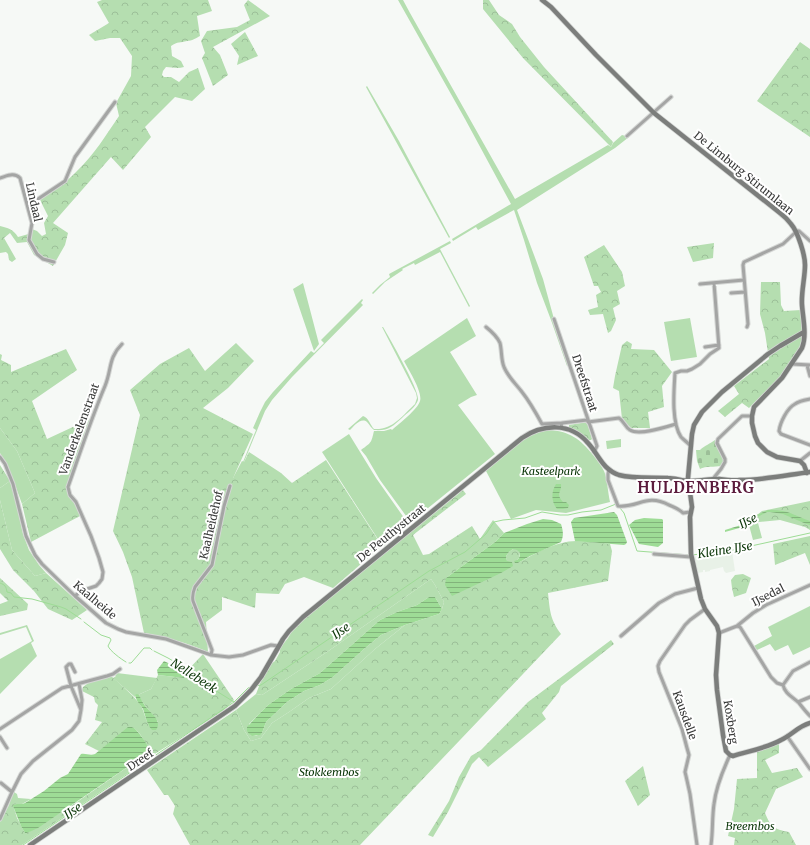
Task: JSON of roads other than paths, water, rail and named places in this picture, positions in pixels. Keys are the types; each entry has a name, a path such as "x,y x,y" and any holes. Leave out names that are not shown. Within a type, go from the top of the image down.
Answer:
{"street":[{"name":"De Limburg Stirumlaan","path":"542,0 551,7 654,113 780,213 792,225 796,232 803,252 805,264 802,303 804,343 782,378 754,407 752,416"},
{"path":"626,136 671,97"},
{"path":"26,202 35,201 65,181 75,157 115,102"},
{"name":"Lindaal","path":"0,178 13,175 18,176 32,223 29,240 37,254 43,259 54,262"},
{"path":"747,327 744,262 783,244 799,231 810,241"},
{"path":"700,284 744,280"},
{"path":"690,446 682,437 676,424 673,396 675,373 692,369 719,348 714,282"},
{"path":"730,293 745,292"},
{"name":"Dreefstraat","path":"554,319 597,446 594,452"},
{"path":"486,326 493,333 500,344 504,366 509,376 530,403 542,424 562,425"},
{"name":"Koxberg","path":"804,332 768,354 705,408 694,425 690,446 688,481 692,507 690,512 691,556 701,599 705,609 717,626 719,633 716,675 726,751 730,755 734,756 772,744 783,739 798,728 810,723"},
{"name":"Vanderkelenstraat","path":"75,596 81,591 96,586 102,579 103,572 91,536 68,487 98,402 106,384 111,359 113,354 122,344"},
{"path":"704,347 719,346"},
{"path":"792,364 808,365 810,376"},
{"path":"810,398 791,406 783,418 779,431 781,434 810,445"},
{"path":"712,480 725,462 718,444 718,439 742,416 752,416 755,436 758,443 767,452 777,457 800,461 807,473"},
{"name":"De Peuthystraat","path":"256,684 278,646 289,631 312,609 522,438 532,432 544,428 619,418 629,429 637,432 657,430 676,424"},
{"name":"De Peuthystraat","path":"562,425 582,437 589,444 602,463 619,475 670,478 688,481 742,480 807,473"},
{"path":"800,461 810,453"},
{"name":"Kaalheide","path":"0,456 13,484 24,531 32,550 42,564 106,623 118,629 166,639 212,655 229,657 237,656 254,652 271,644 278,646"},
{"path":"609,469 608,480 619,506 647,500 656,500 672,506 683,513 690,512"},
{"name":"Kaalheidehof","path":"212,655 212,650 192,602 192,596 195,587 212,565 224,506 230,486"},
{"path":"654,554 691,556"},
{"name":"IJsedal","path":"719,633 737,626 753,613 810,585"},
{"path":"621,636 659,603 675,594 698,588"},
{"name":"Kausdelle","path":"697,845 690,794 685,772 689,755 688,748 658,666 685,625 705,609"},
{"path":"737,626 740,627 771,677 777,684 783,685"},
{"path":"783,685 793,671 810,662"},
{"path":"75,672 71,664 67,665 66,667 71,686 81,710"},
{"path":"0,729 62,688 107,676 120,669"},
{"path":"0,819 21,774 33,761 72,730 79,721 82,700 79,684"},
{"name":"Dreef","path":"30,845 224,714 241,701 256,684"},
{"path":"783,685 787,694 798,702 810,716"},
{"path":"798,702 810,697"},
{"path":"787,736 810,769"},
{"path":"0,737 7,748"},
{"path":"711,845 714,801 725,763 730,755"},
{"path":"1,783 12,792"}],"water":[{"path":"556,484 561,484 559,497 563,502 566,502 569,505 568,508 557,509 555,506 552,496"},
{"path":"768,510 781,510 790,513 810,521 810,525 783,514 767,512 743,527 725,532 725,530 741,525 750,518"},
{"path":"614,512 617,515 627,542 626,544 575,541 571,522 574,518"},
{"path":"644,518 663,520 663,543 658,547 639,544 629,525 635,520"},
{"path":"543,519 552,520 561,524 563,538 561,542 518,563 515,563 514,561 519,558 520,553 513,549 506,556 507,561 512,562 513,566 452,596 445,585 446,578 495,542 504,533"},
{"path":"429,597 435,597 442,609 439,614 405,625 381,635 333,677 320,685 304,691 287,702 266,722 260,735 252,736 249,734 247,727 268,705 291,689 320,673 380,620 417,605"},
{"path":"164,661 186,672 184,678 158,675 157,670"},
{"path":"135,695 139,695 156,718 158,727 156,730 152,730 148,725 143,709 137,701"},
{"path":"128,727 134,728 144,740 148,747 148,752 38,828 25,833 13,805 25,803 44,791 60,778 68,774 81,754 95,754"}],"waterway":[{"name":"IJse","path":"256,686 261,685 429,571 465,552 486,534 494,522 525,518 542,512 568,515 601,510 616,504"},
{"name":"Kleine IJse","path":"620,508 624,513 637,551 689,555"},
{"name":"Kleine IJse","path":"692,555 733,550 810,533"},
{"name":"Nellebeek","path":"0,583 4,585 7,592 11,593 14,597 32,599 61,607 81,619"},
{"name":"Nellebeek","path":"84,622 101,635 110,638 109,648 126,662"},
{"name":"Nellebeek","path":"129,663 131,663 144,648 150,648 152,650"},
{"name":"Nellebeek","path":"154,651 185,668 194,677 234,702"},
{"name":"IJse","path":"23,845 234,702 248,688 251,687"}],"district":[{"name":"HULDENBERG","path":"696,488"}],"park label":[{"name":"Kasteelpark","path":"551,471"},
{"name":"Stokkembos","path":"329,772"},
{"name":"Breembos","path":"750,826"}]}
